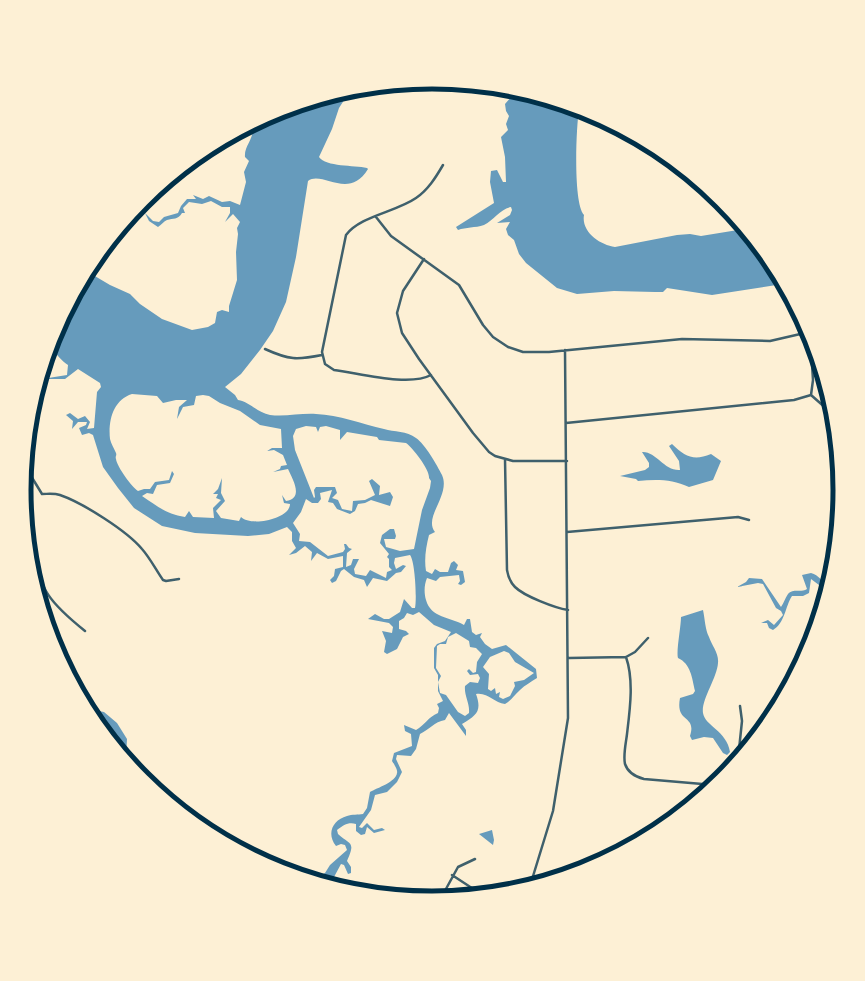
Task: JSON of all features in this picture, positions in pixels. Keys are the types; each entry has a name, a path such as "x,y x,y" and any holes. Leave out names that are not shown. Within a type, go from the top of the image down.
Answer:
{"street":[{"path":"431,375 422,379 409,381 334,370 325,364 322,355 344,240 354,227 417,198 428,188 443,165"},
{"path":"376,217 391,236 459,285 483,325 501,343 516,350 527,353 682,338 770,341 802,334"},
{"path":"424,259 400,298 398,319 402,333 431,375 484,447 496,456 520,462 567,461"},
{"path":"265,348 283,358 304,359 322,355"},
{"path":"532,879 557,793 567,727 569,658 565,350"},
{"path":"811,356 813,380 811,395"},
{"path":"566,423 794,400 811,395"},
{"path":"811,395 825,407"},
{"path":"505,459 508,575 513,585 519,590 555,607 568,610"},
{"path":"31,477 42,494 55,494 64,497 100,516 136,542 146,554 162,580 166,581 179,579"},
{"path":"567,532 738,517 749,520"},
{"path":"44,588 46,594 57,606 86,631"},
{"path":"569,658 626,656 635,652 648,638"},
{"path":"626,656 630,670 630,698 624,759 629,772 644,779 705,784"},
{"path":"739,749 742,722 740,706"},
{"path":"443,892 458,867 475,859"},
{"path":"452,875 475,890"}],"water":[{"path":"511,97 562,110 578,117 576,148 578,196 584,215 585,227 593,237 603,244 615,247 677,235 690,234 701,236 737,230 751,246 777,285 712,295 667,288 663,292 614,291 577,294 557,288 526,263 519,254 514,240 508,235 506,229 510,222 497,223 510,215 512,210 511,207 500,212 484,225 458,230 456,227 494,203 490,182 491,171 497,170 503,182 506,182 505,157 501,137 508,130 506,124 509,116 506,111 505,104"},
{"path":"345,99 339,108 332,129 319,157 328,163 368,169 361,178 353,183 336,183 321,179 308,181 296,257 286,302 273,331 260,350 241,374 225,387 235,395 238,400 266,414 281,416 316,414 333,416 405,433 419,441 427,450 437,466 444,483 441,498 432,520 432,526 435,532 429,535 427,544 425,558 426,571 432,574 435,569 440,572 448,572 451,563 454,561 458,565 456,570 463,571 465,582 461,585 458,584 460,581 459,575 440,577 436,581 427,578 425,583 425,592 428,606 437,614 464,625 467,619 470,619 472,632 476,635 482,633 480,637 485,644 492,649 506,645 536,669 537,678 524,687 505,704 488,696 476,694 478,700 477,712 462,724 466,730 466,736 449,713 445,720 438,722 420,734 416,749 411,756 397,755 396,759 402,772 397,782 387,792 375,795 371,810 359,827 362,828 367,823 374,830 382,828 385,830 374,833 367,827 365,834 361,835 356,831 356,824 351,823 344,825 337,830 338,834 350,844 351,847 350,855 347,861 351,867 351,873 348,874 344,865 341,864 332,879 321,876 325,873 330,865 347,850 345,845 341,844 336,846 331,832 332,828 342,818 351,815 363,814 367,808 370,792 390,782 396,776 397,770 392,761 394,753 412,746 411,734 405,731 404,725 416,730 438,713 439,708 437,704 443,701 438,691 438,682 438,675 434,668 434,648 437,644 445,641 451,632 434,625 419,612 413,615 407,613 404,618 399,621 399,629 406,631 409,634 403,637 397,649 387,654 384,652 386,641 382,631 392,633 393,627 389,623 368,619 375,614 384,619 389,619 400,612 404,599 412,608 415,608 415,580 410,555 395,558 394,563 396,569 403,565 406,566 401,572 396,573 387,581 373,578 367,587 364,580 354,577 344,569 341,571 336,581 332,583 330,580 334,576 335,569 343,567 343,556 328,559 317,553 311,561 312,552 305,546 296,553 289,555 296,548 292,541 292,532 287,527 269,534 248,536 195,533 162,526 134,508 118,488 103,467 93,435 89,433 82,435 79,428 86,425 87,422 78,422 72,429 73,421 66,415 70,413 78,419 85,416 90,422 87,429 94,428 97,392 101,387 100,383 78,369 65,379 47,379 67,375 68,365 55,353 72,313 94,275 130,294 140,304 162,319 192,330 208,327 215,323 217,312 222,310 229,312 229,306 237,280 237,228 240,222 233,214 225,222 230,213 230,207 222,207 211,201 202,204 189,202 183,208 185,213 182,213 177,218 166,221 158,227 149,221 145,213 153,221 159,222 164,217 178,213 181,206 187,199 196,199 193,195 203,199 209,196 222,202 230,201 240,205 246,182 244,172 249,161 245,157 245,153 253,131 255,130 303,110","holes":["132,394 157,396 163,403 176,400 187,400 179,407 177,419 183,407 194,405 196,396 209,396 220,403 240,411 260,425 281,429 282,448 272,448 267,451 274,450 283,455 287,465 281,466 280,469 273,472 288,469 296,488 295,496 291,499 286,501 282,495 284,503 290,504 288,509 284,514 269,520 253,521 246,520 241,517 239,521 221,518 216,511 225,501 221,493 222,478 218,489 213,494 218,494 216,498 221,500 213,508 214,518 193,517 189,511 185,517 178,516 162,509 142,496 147,493 153,494 157,485 170,483 174,474 172,471 169,480 155,482 150,489 138,491 122,472 117,463 116,453 110,441 111,418 120,401","306,426 316,427 318,432 320,427 326,426 340,430 340,440 347,432 377,437 379,440 406,443 417,454 427,470 431,481 430,488 422,510 414,549 400,551 386,547 384,539 395,539 396,536 394,529 390,529 382,535 380,543 389,554 387,557 389,559 389,567 392,570 387,572 386,578 370,570 366,576 355,574 354,569 359,559 353,559 351,565 346,567 347,553 352,549 346,544 344,544 345,549 343,552 328,556 310,542 299,541 300,534 293,523 301,512 306,499 312,503 318,503 321,499 320,493 332,490 328,502 333,503 337,509 350,514 355,511 358,504 371,500 390,506 393,497 390,492 379,495 380,486 372,479 369,481 375,495 365,500 353,501 352,511 342,509 338,500 332,498 337,493 335,487 316,487 314,490 314,498 295,450 293,436 296,429","456,633 469,641 470,647 476,648 482,654 477,662 476,672 473,673 469,669 467,671 470,675 478,674 480,678 478,683 470,682 465,686 469,709 469,713 465,716 458,712 446,695 440,693 438,682 441,676 436,668 437,646 440,644 446,644 448,637","504,651 509,653 515,662 534,673 524,680 514,682 515,686 510,696 503,699 499,697 500,692 496,694 495,688 491,691 488,689 489,674 483,667 490,657"]},
{"path":"672,444 686,455 700,457 711,454 721,461 713,480 689,487 670,481 638,481 636,479 620,476 645,470 649,467 649,463 642,452 652,455 669,467 680,470 679,461 669,446"},
{"path":"811,573 816,575 823,581 822,587 811,579 809,593 803,596 792,596 780,623 773,630 769,628 767,623 761,623 768,620 774,625 783,615 781,611 776,608 763,584 758,583 737,587 746,582 749,578 762,579 781,607 790,592 807,589 802,575"},
{"path":"703,610 707,631 716,653 718,663 715,675 704,702 703,713 708,722 725,739 730,752 727,755 723,753 713,738 704,737 692,740 690,736 691,724 680,712 679,706 680,698 693,694 695,691 692,676 686,664 678,658 681,617"},
{"path":"97,711 104,712 117,723 127,739 126,750"},
{"path":"492,830 494,840 493,845 479,834"}]}
